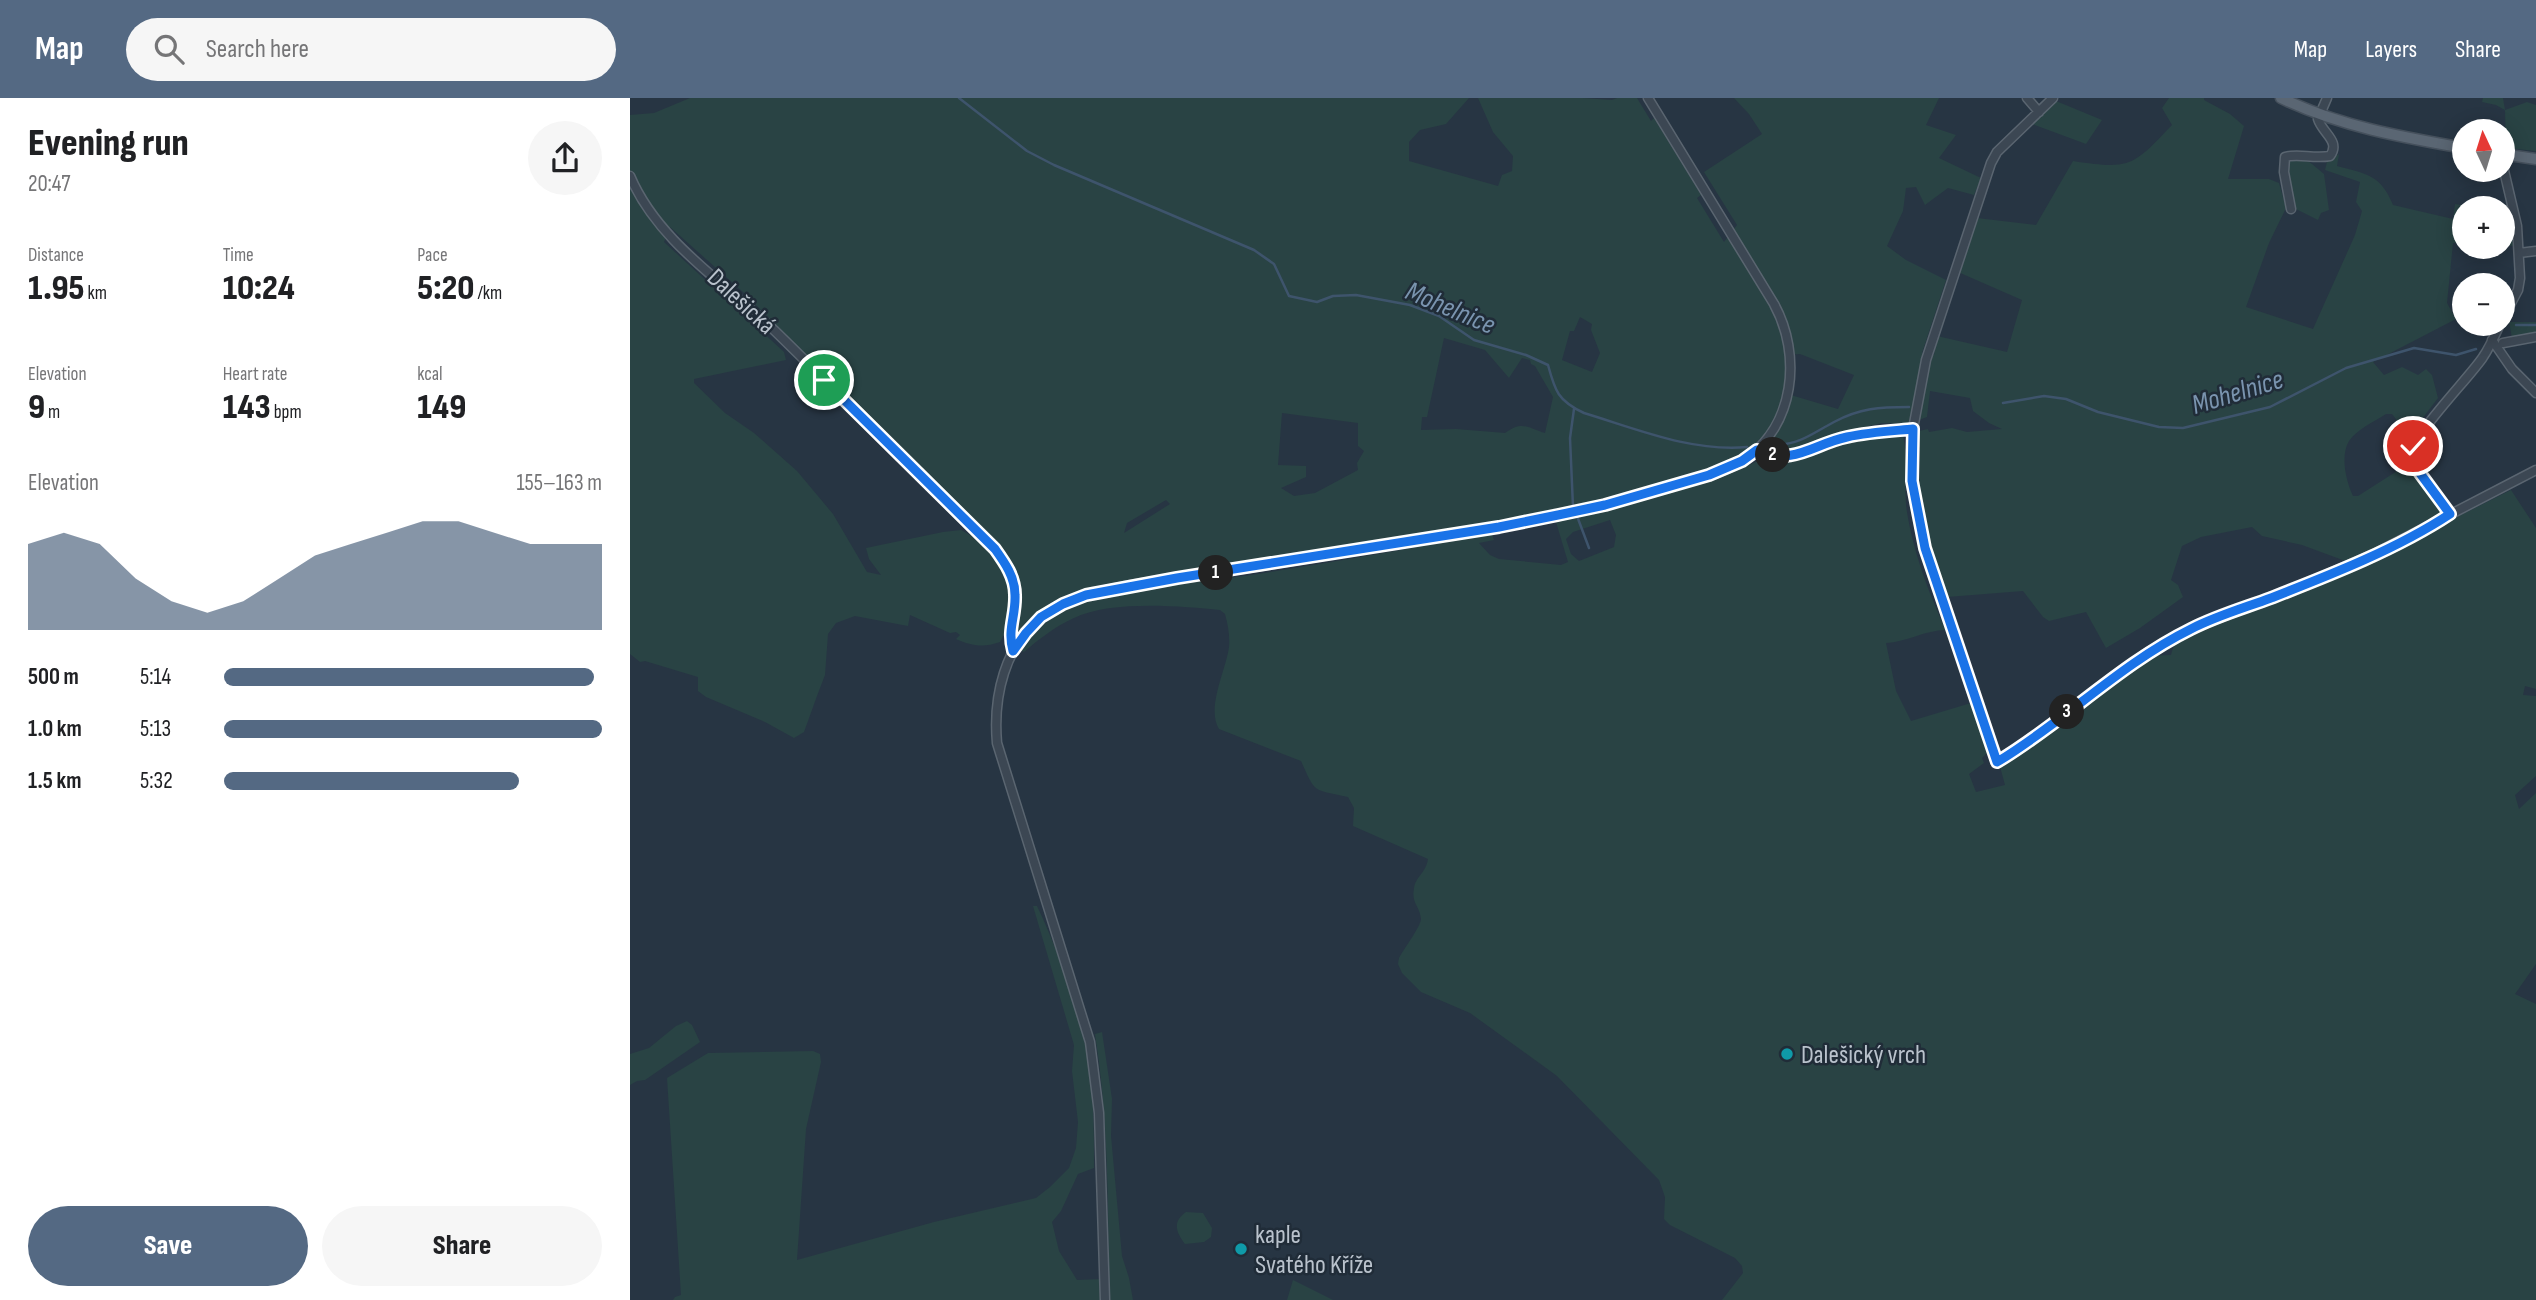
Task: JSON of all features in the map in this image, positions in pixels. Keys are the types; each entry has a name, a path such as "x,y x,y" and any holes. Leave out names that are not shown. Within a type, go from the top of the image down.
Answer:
{"main road":[{"path":"2281,98 2319,115 2386,133 2452,146"},
{"path":"2515,156 2536,159"}],"street":[{"path":"1105,1300 1099,1113 1090,1042 997,744 997,704 1002,679 1013,651 1041,617 1086,595 1499,527 1605,505 1709,475 1742,461 1757,450 1774,426 1788,397 1791,359 1785,327 1774,304 1648,98"},
{"path":"2027,98 2039,112"},
{"path":"2053,98 1997,152 1990,163 1926,360 1913,429 1912,481 1925,548 1997,762 2020,748 2145,654 2193,628 2290,591 2376,553 2536,470"},
{"path":"2291,209 2284,172 2285,158 2295,155 2318,158 2330,156 2335,150 2334,144 2319,123 2319,115 2327,98"},
{"name":"Dalešická","path":"630,176 643,203 667,233 773,329 995,549 1010,571 1014,585 1015,604 1009,635 1013,651"},
{"path":"2507,182 2517,226 2519,253 2520,285 2515,295"},
{"path":"2519,253 2536,251"},
{"path":"2450,514 2411,461 2411,451 2435,416 2497,343 2498,336"},
{"path":"2497,343 2536,337"},
{"path":"2497,343 2512,369 2536,393"},
{"path":"1757,450 1770,455 1795,455 1844,437 1913,429"}],"green space":[{"path":"690,98 1469,98 1446,124 1420,130 1409,142 1409,161 1498,186 1502,175 1512,171 1513,156 1493,132 1478,98 1637,98 1651,121 1654,118 1701,195 1697,198 1724,242 1737,225 1704,172 1762,134 1734,98 1939,98 1926,125 1956,135 1939,158 1981,178 1974,195 1948,188 1925,205 1916,187 1906,188 1903,211 1887,246 1906,260 1946,280 1922,353 1934,355 1937,336 2007,352 2022,300 1958,272 1977,218 2036,225 2073,161 2107,165 2130,162 2139,157 2172,125 2162,108 2169,98 2204,98 2244,126 2228,179 2269,179 2279,183 2286,208 2269,243 2246,307 2313,329 2355,235 2362,211 2356,202 2360,182 2325,170 2327,162 2339,154 2337,166 2372,177 2383,187 2393,205 2452,219 2447,303 2452,312 2452,321 2373,362 2384,375 2402,367 2418,375 2426,369 2432,375 2438,398 2409,436 2392,414 2386,414 2361,429 2349,441 2344,461 2353,496 2358,496 2408,464 2439,502 2444,513 2348,562 2302,545 2262,536 2252,527 2201,537 2182,546 2171,580 2178,585 2183,597 2140,628 2106,648 2086,612 2049,621 2023,591 1947,597 1924,523 1919,489 1919,431 1952,428 1967,432 2002,429 1973,411 1970,398 1930,391 1927,417 1908,424 1882,423 1843,432 1803,449 1789,451 1772,447 1761,438 1744,456 1719,466 1590,503 1451,529 1101,585 1055,602 1035,615 1017,633 1014,630 1018,607 1017,587 1000,548 743,292 670,227 664,242 784,352 786,360 694,379 694,383 725,413 754,433 797,471 833,514 867,572 881,575 869,559 866,548 961,530 970,535 974,532 986,544 1010,582 1012,596 1007,626 1000,642 994,644 983,646 967,643 956,639 960,635 956,632 950,633 910,615 908,626 855,616 836,623 828,634 825,675 804,732 794,738 765,722 706,697 698,691 698,677 645,661 640,662 630,654 630,115 654,113","holes":["1580,317 1592,324 1591,330 1600,353 1592,372 1562,360 1570,331 1574,331","1444,338 1485,350 1509,378 1522,358 1530,360 1553,397 1545,433 1521,426 1505,433 1456,429 1421,430 1422,417 1427,417","1800,354 1854,375 1838,409 1784,393 1787,355","1282,413 1358,423 1358,446 1364,451 1357,463 1358,470 1315,493 1294,496 1281,488 1306,477 1306,466 1278,465","1166,500 1170,504 1124,533 1127,523"]},
{"path":"2483,98 2503,98 2505,110 2482,102"},
{"path":"2056,101 2102,120 2086,144 2032,124"},
{"path":"2527,102 2536,105 2536,151 2515,149 2515,119 2505,119 2505,110"},
{"path":"2289,158 2306,159 2324,174 2329,210 2321,213 2318,220 2294,208 2287,170"},
{"path":"2515,322 2536,322 2536,333 2512,338 2515,336"},
{"path":"1883,433 1903,436 1906,454 1906,502 1913,542 1922,572 1946,630 1886,643 1896,691 1911,721 1971,703 1988,752 1982,758 1984,763 1969,774 1976,792 2005,785 1999,763 2023,750 2055,723 2150,656 2171,655 2175,644 2184,636 2244,609 2324,580 2329,582 2333,577 2511,490 2536,528 2536,689 2525,686 2523,695 2536,696 2536,776 2515,795 2519,809 2536,793 2536,964 2515,994 2536,1004 2536,1300 1722,1300 1743,1273 1742,1266 1735,1258 1670,1225 1664,1219 1665,1197 1659,1180 1557,1076 1470,1013 1421,992 1402,973 1398,964 1399,958 1421,919 1414,898 1414,888 1428,859 1353,826 1354,808 1348,797 1321,791 1313,785 1301,761 1219,729 1215,711 1216,700 1229,643 1225,614 1220,610 1166,606 1126,607 1089,612 1048,633 1024,652 1020,650 1043,622 1061,609 1083,600 1128,589 1275,571 1492,534 1494,540 1479,543 1490,555 1499,559 1561,565 1568,562 1556,522 1715,479 1756,462 1781,462 1839,443","holes":["1610,520 1616,535 1614,547 1579,561 1571,554 1566,539 1573,532"]},
{"path":"1033,906 1037,906 1045,923 1073,998 1087,1054 1094,1125 1094,1168 1078,1174 1061,1211 1052,1222 1059,1251 1077,1280 1102,1279 1102,1300 673,1300 681,1295 667,1078 708,1053 813,1051 820,1054 821,1062 806,1129 797,1260 934,1222 1036,1198 1069,1168 1076,1148 1078,1122 1072,1071 1074,1045"},
{"path":"687,1021 692,1025 700,1042 645,1080 630,1085 630,1054 649,1048 676,1026"},
{"path":"1102,1032 1112,1099 1111,1136 1122,1256 1133,1300 1109,1300 1105,1133 1095,1034"},
{"path":"1186,1212 1203,1213 1212,1228 1211,1237 1204,1242 1185,1244 1179,1235 1177,1223"},
{"path":"1293,1280 1333,1300 1287,1300"}],"waterway":[{"name":"Mohelnice","path":"959,98 1027,151 1054,165 1254,250 1274,264 1289,296 1317,302 1333,296 1356,295 1410,305 1439,316 1474,340 1526,355 1548,365 1559,394 1568,404 1584,413 1685,443 1726,448 1747,447"},
{"name":"Mohelnice","path":"2516,325 2536,325"},
{"name":"Mohelnice","path":"2003,403 2044,396 2066,399 2098,412 2159,427 2183,428 2270,407 2346,368 2414,348 2456,355 2476,349"},
{"name":"Mohelnice","path":"1778,445 1801,440 1843,417 1862,411 1909,407"},
{"path":"1573,507 1570,438 1574,409"},
{"path":"1577,516 1589,548"}],"place":[{"name":"Dalešický vrch","path":"1787,1054"},
{"name":"kaple Svatého Kříže","path":"1241,1249"}],"route":[{"path":"824,380 995,549 1010,571 1016,594 1009,635 1013,651 1041,617 1086,595 1499,527 1605,505 1709,475 1742,461 1757,450 1770,455 1795,455 1844,437 1913,429 1912,481 1925,548 1997,762 2020,748 2145,654 2193,628 2290,591 2441,521 2450,514 2411,461 2413,446"}]}
